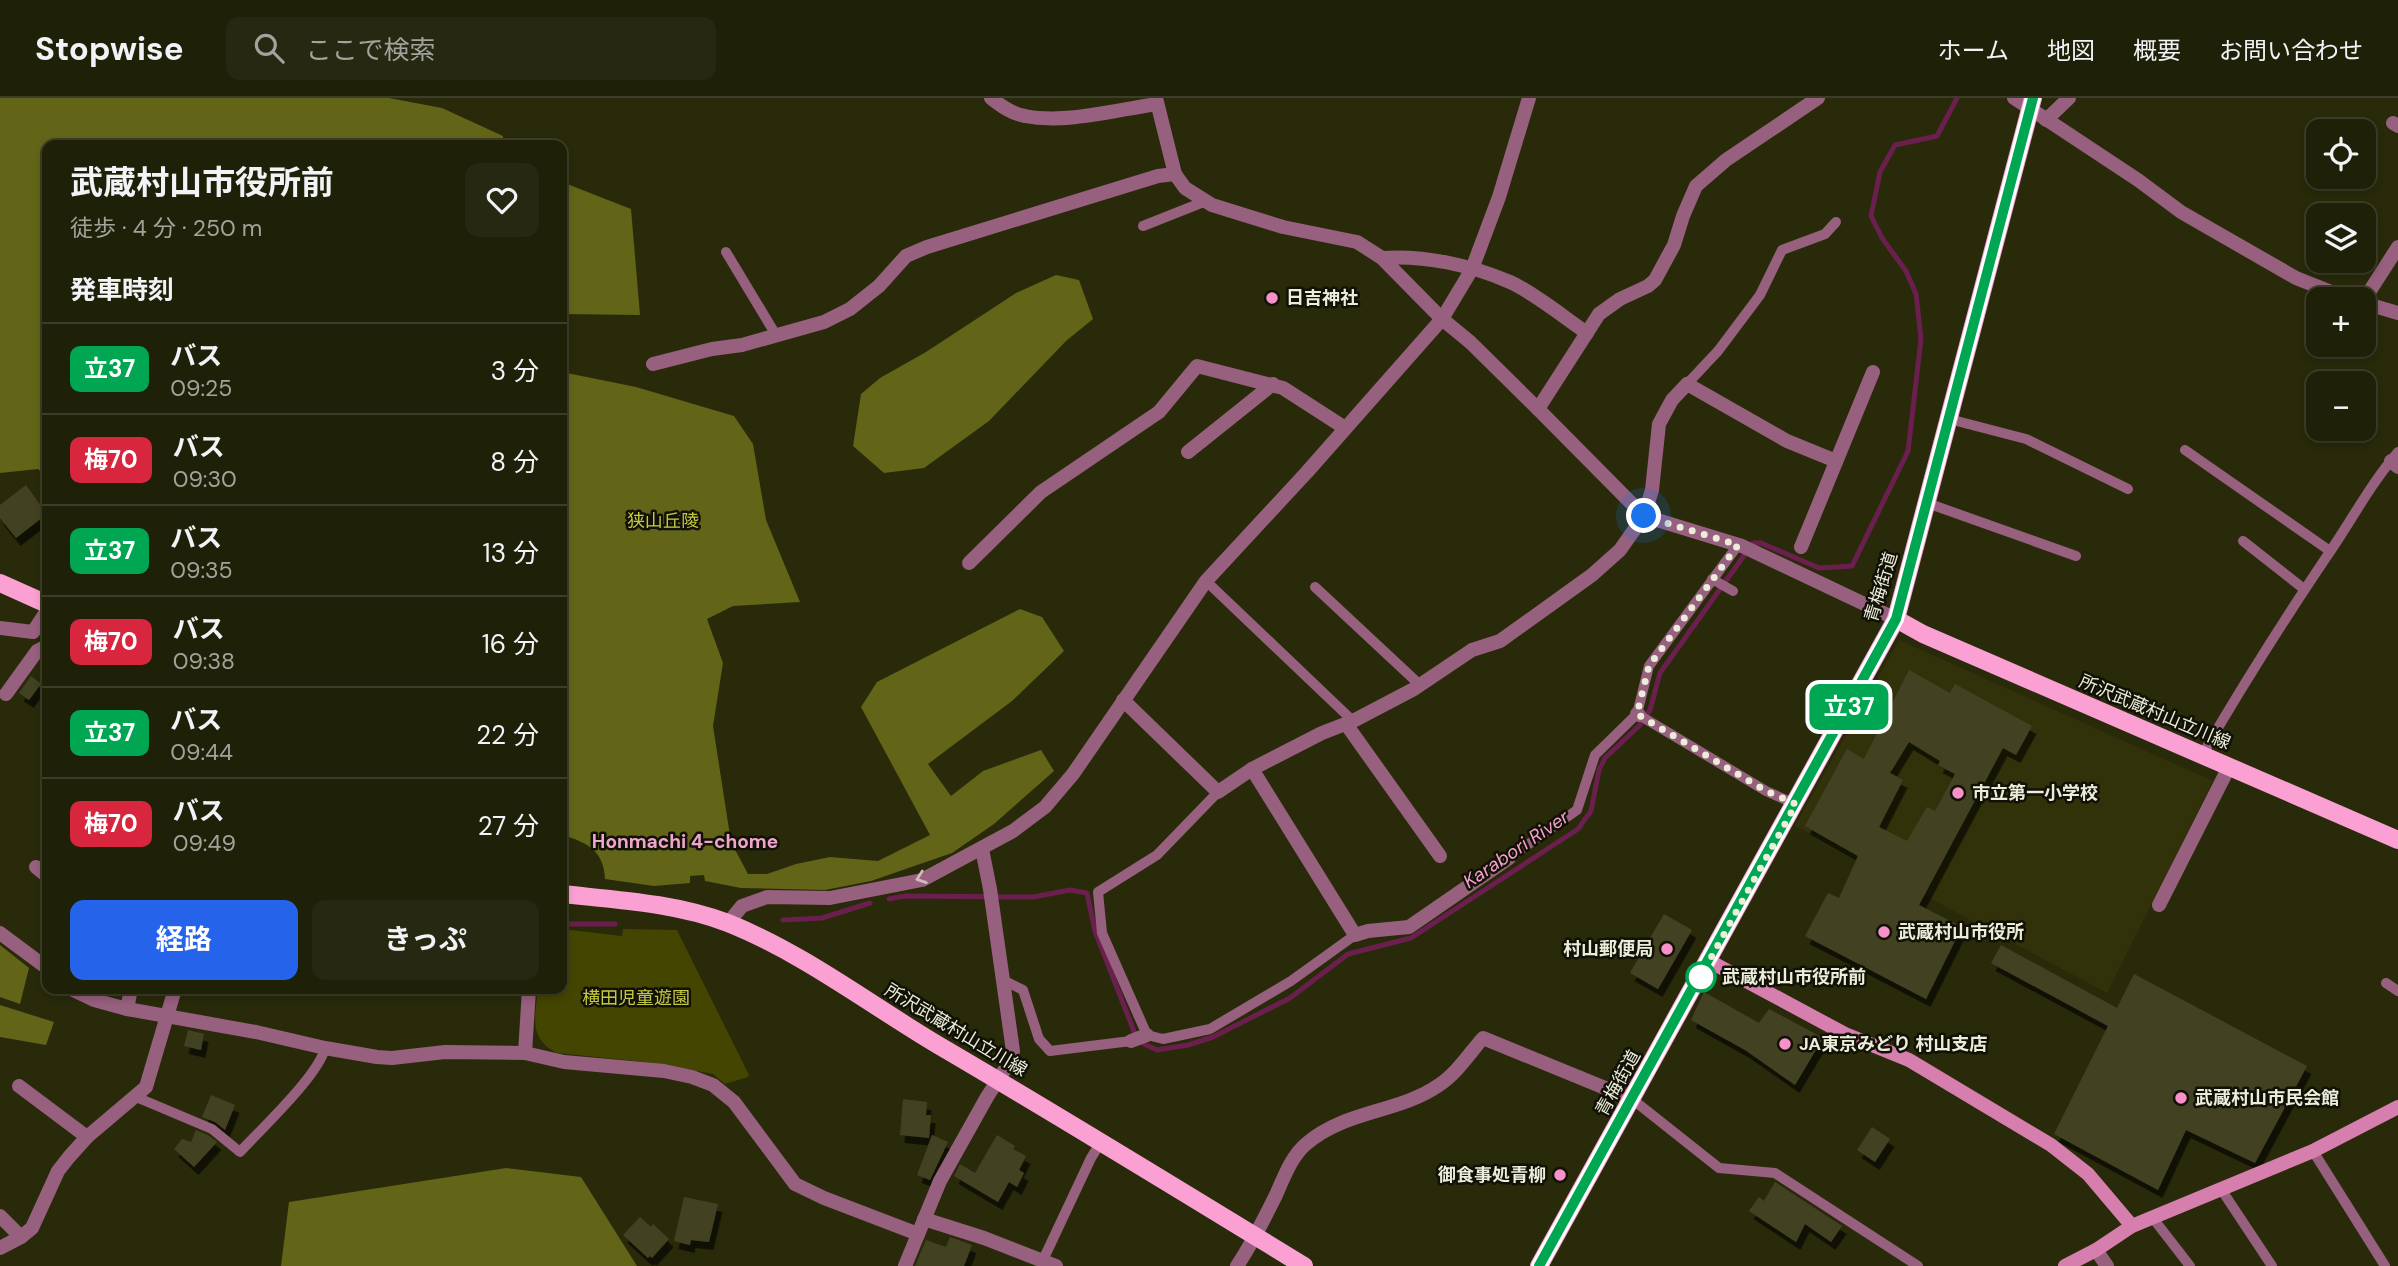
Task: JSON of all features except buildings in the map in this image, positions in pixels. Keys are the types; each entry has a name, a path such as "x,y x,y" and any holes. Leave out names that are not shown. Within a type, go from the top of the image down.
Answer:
{"main road":[{"name":"青梅街道","path":"1539,1266 1896,619 2031,104"},
{"path":"0,583 42,602"},
{"name":"所沢武蔵村山立川線","path":"1896,619 1936,639 2398,839"},
{"name":"所沢武蔵村山立川線","path":"567,895 653,904 728,923 776,945 1304,1266"}],"street":[{"path":"991,98 1005,109 1023,116 1054,119 1156,101 1175,174 1185,188 1206,201 1283,227 1357,242 1382,258 1644,516 1744,547 1896,619"},
{"path":"728,923 742,906 767,897 830,898 922,880 1013,831 1045,807 1073,774 1206,581 1443,319 1472,269 1499,197 1529,98"},
{"path":"1538,409 1599,314 1655,280 1674,246 1696,186 1726,160 1818,98"},
{"path":"2014,98 2031,104 2046,120 2138,180 2181,212 2296,278 2319,287"},
{"path":"2046,120 2069,98"},
{"path":"653,364 824,322 850,309 879,286 906,256 927,247 1145,180 1175,174"},
{"path":"2373,287 2398,247"},
{"path":"1382,258 1408,256 1472,269 1512,282 1587,333"},
{"path":"2376,306 2398,313"},
{"path":"969,563 1041,492 1159,412 1197,366 1283,388 1345,428"},
{"path":"1801,547 1872,372"},
{"path":"1188,452 1273,384"},
{"path":"1123,700 1218,792 1252,769 1322,733 1350,723 1420,685 1472,650 1500,641 1592,575 1620,550 1644,516 1652,490 1659,424 1672,400 1686,384 1787,441 1836,460"},
{"path":"0,628 33,632 42,618"},
{"path":"6,694 42,649"},
{"path":"1350,723 1440,856"},
{"path":"2159,905 2229,767"},
{"path":"1252,769 1355,935 1409,927 1509,858"},
{"path":"905,1266 940,1181 1009,1063 1013,1051 982,849"},
{"path":"0,933 42,964"},
{"path":"1709,961 1845,1034 1909,1060 2051,1145 2088,1174 2132,1226"},
{"path":"81,994 94,1000 168,1018 256,1031 326,1048 392,1058 445,1052 525,1053 564,1062 664,1071 702,1080 713,1085 734,1102 795,1184 918,1234"},
{"path":"127,1009 130,994"},
{"path":"0,1248 21,1237 32,1227 58,1171 88,1137 146,1087 174,994"},
{"path":"525,1053 529,994"},
{"path":"1131,1041 1147,1035"},
{"path":"1237,1266 1293,1159 1309,1142 1346,1119 1438,1086 1451,1076 1483,1038 1632,1100"},
{"path":"19,1086 88,1137"},
{"path":"2065,1266 2096,1250 2132,1226 2313,1151 2398,1107"},
{"path":"0,1216 21,1237"},
{"path":"925,1219 1049,1263"},
{"path":"2096,1250 2107,1266"}],"lane":[{"path":"1143,226 1206,201"},
{"path":"1686,384 1718,351 1760,295 1782,250 1825,233 1836,222"},
{"path":"726,252 776,335"},
{"path":"1949,419 2026,439 2128,489"},
{"path":"2185,450 2330,551"},
{"path":"2202,755 2361,499 2396,460"},
{"path":"1927,503 2076,556"},
{"path":"2243,541 2304,589"},
{"path":"1509,858 1577,810 1595,755 1642,717 1649,666 1713,580 1744,547"},
{"path":"1713,580 1733,592"},
{"path":"1206,581 1350,723"},
{"path":"1315,587 1420,685"},
{"path":"1642,717 1766,791 1796,804"},
{"path":"1218,792 1157,855 1098,892 1102,933 1147,1035 1163,1039 1210,1029 1291,981 1355,935"},
{"path":"1003,981 1023,990 1039,1039 1050,1051 1131,1041"},
{"path":"2385,983 2398,991"},
{"path":"136,1097 212,1129 240,1152 299,1088 323,1057 326,1048"},
{"path":"1632,1100 1719,1168 1775,1173 1918,1266"},
{"path":"1049,1263 1091,1158 1101,1142"},
{"path":"2313,1151 2385,1266"},
{"path":"2221,1189 2272,1266"},
{"path":"2152,1217 2190,1266"}],"shaded area":[{"path":"1899,640 2213,781 2107,993 1795,826"}],"green space":[{"path":"0,98 389,98 442,108 503,136 503,140 42,140 42,473 38,469 0,473"},
{"path":"567,184 631,209 640,315 567,314"},
{"path":"1056,275 1079,280 1093,319 1066,341 989,421 924,468 884,473 853,446 861,394 880,378 926,352 1016,293"},
{"name":"狭山丘陵","path":"567,373 636,387 734,416 753,444 766,520 800,602 733,606 707,619 723,663 713,726 731,842 748,874 767,874 830,857 878,861 930,835 861,707 877,682 1020,609 1042,617 1064,651 1012,701 928,764 951,796 983,771 1041,750 1054,771 994,824 952,853 871,881 825,890 741,888 705,881 704,875 690,876 690,883 654,886 605,879 598,855 579,841 567,837"},
{"name":"横田児童遊園","path":"623,929 677,930 749,1075 725,1084 713,1074 645,1062 557,1053 541,1041 537,1034 538,994 567,994 567,930 622,936"},
{"path":"0,945 29,968 20,1004 0,997"},
{"path":"0,1005 54,1022 46,1045 0,1037"},
{"path":"506,1168 581,1177 637,1266 281,1266 289,1202"}],"waterway":[{"name":"Karabori River","path":"889,899 905,896 1033,897 1070,890 1087,893 1095,931 1135,1034 1144,1044 1157,1050 1188,1045 1213,1037 1290,998 1348,954 1411,938 1578,829 1591,811 1599,770 1605,758 1639,726 1650,710 1660,673 1753,543 1761,543 1819,568 1852,566 1908,451 1921,339 1916,294 1906,271 1882,238 1871,216 1880,172 1895,145 1937,136 1957,98"},
{"name":"Karabori River","path":"783,920 822,918 870,903"},
{"name":"Karabori River","path":"567,924 615,924"}],"bus line":[{"name":"立37","path":"1539,1266 1674,1026 1896,619 2033,98"}],"place":[{"name":"日吉神社","path":"1272,298"},
{"name":"市立第一小学校","path":"1958,793"},
{"name":"武蔵村山市役所","path":"1884,932"},
{"name":"村山郵便局","path":"1667,949"},
{"name":"武蔵村山市役所前","path":"1701,977"},
{"name":"JA東京みどり 村山支店","path":"1785,1044"},
{"name":"武蔵村山市民会館","path":"2181,1098"},
{"name":"御食事処青柳","path":"1560,1175"}],"district":[{"name":"Honmachi 4-chome","path":"685,841"}],"route":[{"path":"1644,516 1738,545 1649,666 1637,714 1766,791 1796,804 1697,983 1701,977"}]}
